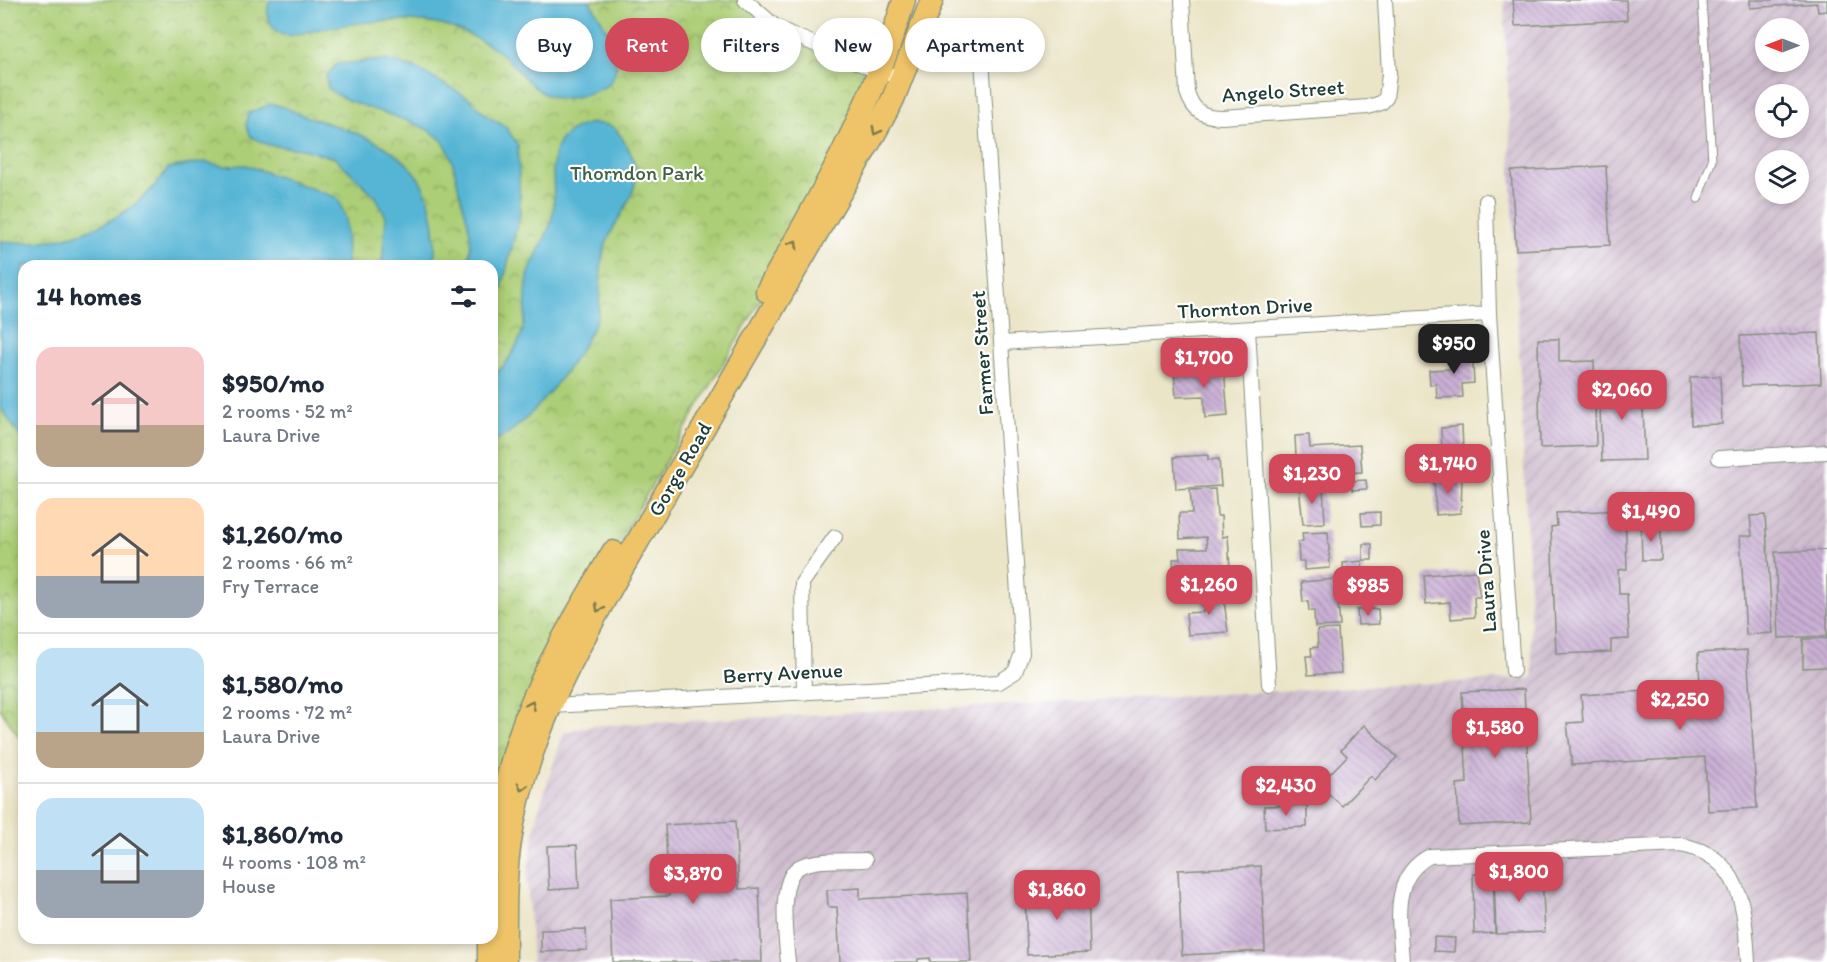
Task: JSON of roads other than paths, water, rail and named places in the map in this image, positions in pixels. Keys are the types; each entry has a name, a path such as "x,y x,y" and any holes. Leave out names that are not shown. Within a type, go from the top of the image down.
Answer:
{"main road":[{"name":"Gorge Road","path":"893,29 904,0"},
{"name":"Gorge Road","path":"506,962 505,901 509,847 520,791 536,738 550,706 577,648 617,577 828,219 902,78 932,0"},
{"name":"Gorge Road","path":"498,821 501,801 527,714 553,659 820,197 859,116 877,72"},
{"path":"489,944 489,962"}],"street":[{"path":"745,0 777,28 813,43"},
{"name":"Angelo Street","path":"1182,0 1187,92 1191,104 1198,113 1207,117 1368,107 1381,103 1386,98 1389,82 1384,0"},
{"path":"881,72 902,78"},
{"name":"Farmer Street","path":"983,72 1022,653 1015,672"},
{"name":"Laura Drive","path":"1486,201 1489,314 1513,670"},
{"name":"Thornton Drive","path":"1002,343 1489,314"},
{"path":"1248,330 1269,684"},
{"path":"1719,459 1827,452"},
{"path":"804,693 802,583 835,537"},
{"name":"Berry Avenue","path":"550,706 999,682 1015,672"},
{"path":"1402,962 1399,903 1404,880 1410,870 1430,856 1654,845 1697,848 1715,857 1736,884 1745,916 1748,962"},
{"path":"788,962 786,890 790,876 800,867 822,862 865,860"}],"lane":[{"path":"1698,199 1712,160 1702,0"}],"water":[{"path":"270,0 589,0 605,26 605,72 615,72 615,74 603,88 580,96 565,98 552,97 542,92 519,72 593,72 593,18 516,18 516,68 495,49 483,42 452,28 427,23 367,22 288,36 273,28 268,18"},
{"path":"384,60 415,68 469,98 488,117 505,126 518,145 520,214 498,304 498,260 468,260 470,231 446,146 437,136 424,128 338,96 328,88 326,76 337,64"},
{"path":"271,104 353,132 389,149 417,175 426,193 435,234 434,260 382,260 386,217 376,197 335,158 302,149 268,145 251,137 246,125 249,113"},
{"path":"592,123 611,126 617,131 634,162 636,175 634,188 604,250 598,314 583,346 554,387 537,406 521,423 498,438 498,372 512,353 523,330 529,273 549,228 553,213 553,171 557,147 563,137 575,129"},
{"path":"205,162 224,166 246,165 338,198 346,219 347,260 18,260 18,433 0,407 0,241 48,241 94,228 116,217 136,203 154,187 168,168"}],"park label":[{"name":"Thorndon Park","path":"637,173"}]}
